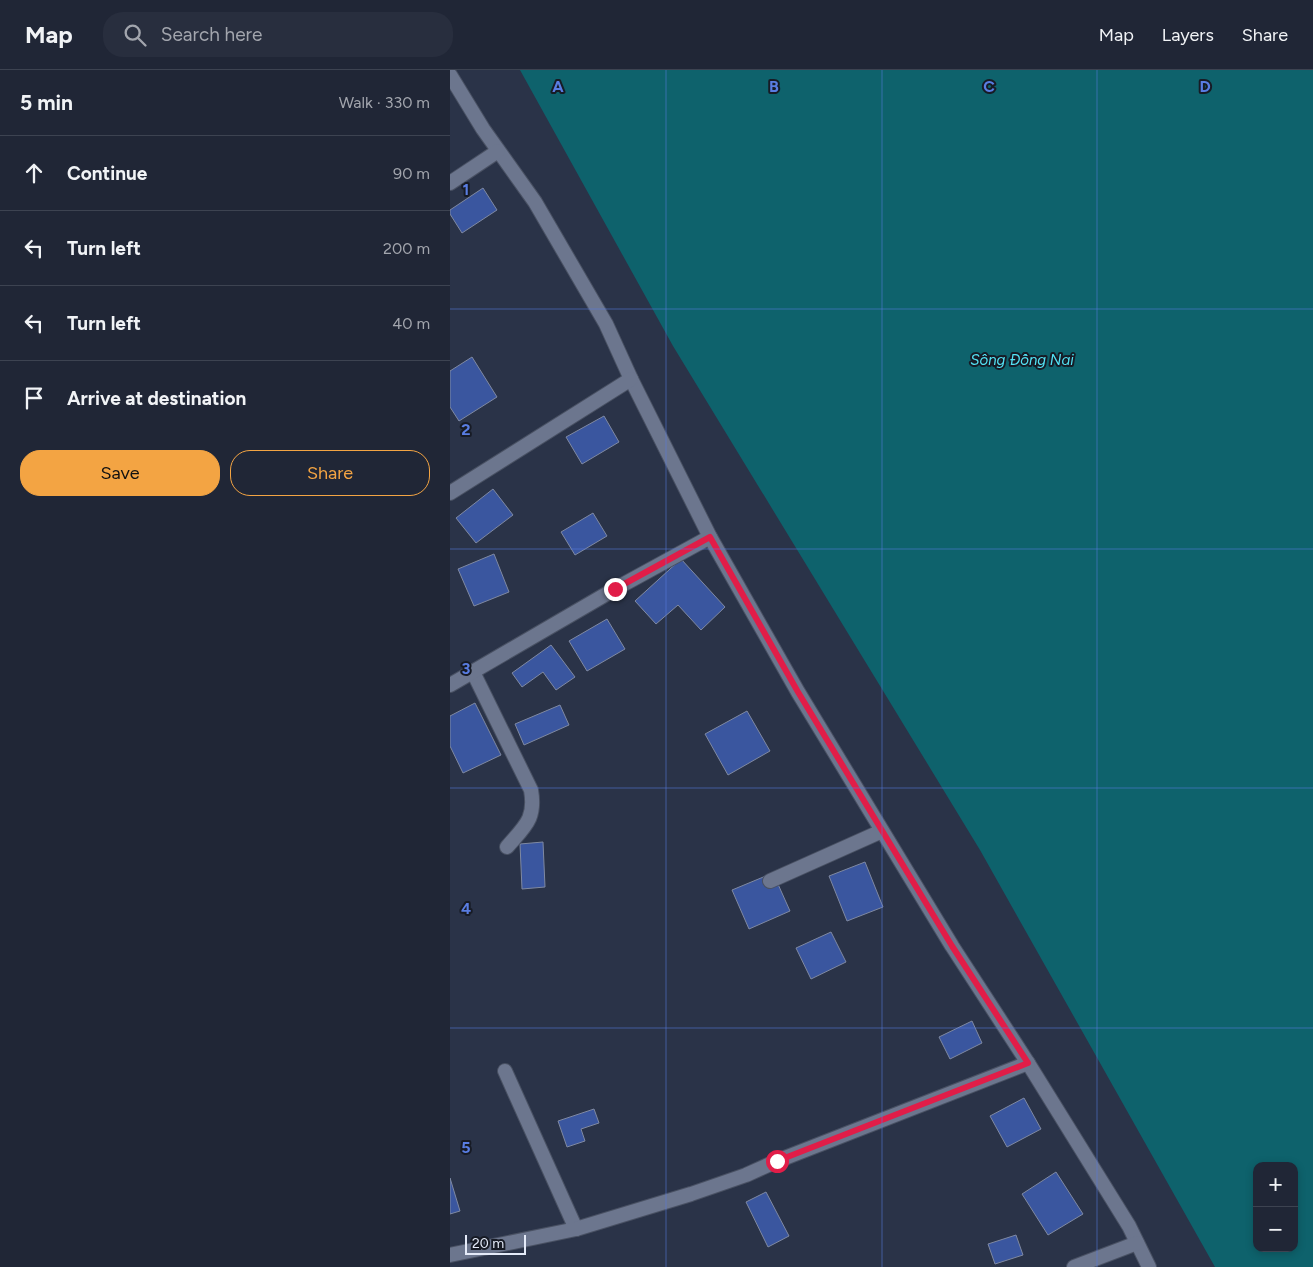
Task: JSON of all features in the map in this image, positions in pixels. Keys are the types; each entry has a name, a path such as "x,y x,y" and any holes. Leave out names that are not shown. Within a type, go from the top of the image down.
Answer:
{"street":[{"path":"450,75 483,129 535,202 606,324 710,537 798,692 952,946 1028,1063 1129,1226 1149,1267"},
{"path":"450,183 498,151"},
{"path":"450,493 631,378"},
{"path":"450,685 606,594 710,537"},
{"path":"473,672 530,790 533,803 532,812 526,825 507,846"},
{"path":"770,881 882,831"},
{"path":"450,1255 576,1228 746,1176 777,1161 1028,1063"},
{"path":"505,1071 576,1228"},
{"path":"1074,1267 1137,1244"}],"water":[{"name":"Sông Đồng Nai","path":"520,70 1313,70 1313,1267 1215,1267 980,850 673,346"}],"building":[{"path":"483,188 497,210 462,233 450,214 450,210"},
{"path":"472,357 497,397 459,421 450,407 450,371"},
{"path":"604,416 619,442 582,464 566,437"},
{"path":"493,489 513,515 476,543 456,518"},
{"path":"593,513 607,536 575,555 561,532"},
{"path":"494,554 509,592 474,606 458,569"},
{"path":"681,559 725,607 701,630 678,605 656,624 635,601"},
{"path":"607,619 625,649 587,671 569,641"},
{"path":"551,645 575,677 556,690 543,672 522,687 512,673"},
{"path":"475,703 501,755 463,773 450,746 450,716"},
{"path":"560,705 569,725 524,745 515,724"},
{"path":"747,711 770,751 728,775 705,734"},
{"path":"543,842 545,887 522,889 520,844"},
{"path":"865,862 883,907 847,921 829,876"},
{"path":"773,873 790,911 749,929 732,890"},
{"path":"831,932 846,962 811,979 796,948"},
{"path":"972,1021 982,1043 950,1059 939,1037"},
{"path":"1024,1098 1041,1129 1007,1147 990,1116"},
{"path":"594,1109 599,1123 581,1129 585,1141 567,1147 558,1121"},
{"path":"1056,1172 1083,1214 1048,1235 1022,1194"},
{"path":"450,1178 460,1211 450,1214"},
{"path":"766,1192 789,1236 768,1247 746,1202"},
{"path":"1016,1235 1023,1255 995,1264 988,1244"}],"route":[{"path":"615,589 710,537 798,692 952,946 1028,1063 777,1161"}]}
